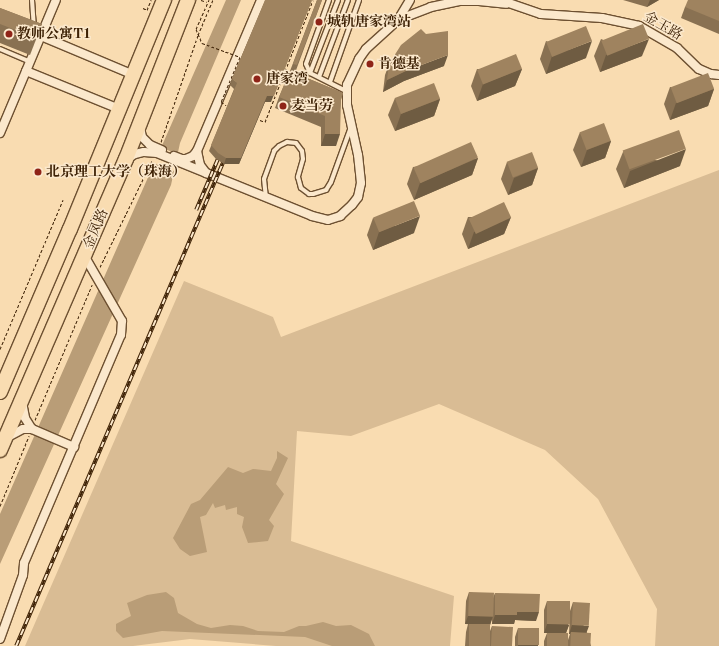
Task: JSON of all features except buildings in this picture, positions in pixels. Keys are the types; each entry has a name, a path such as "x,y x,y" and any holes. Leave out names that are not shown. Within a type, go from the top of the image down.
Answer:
{"highway":[{"name":"金凤路","path":"0,392 134,75 164,0"},
{"name":"金凤路","path":"3,444 85,257 140,126 188,2"}],"street":[{"path":"0,133 56,0"},
{"path":"182,161 193,156 198,151 261,0"},
{"path":"398,20 410,0"},
{"path":"140,126 142,137 157,151 206,173 320,219 334,219 345,212 358,197 361,183 358,155 351,126 346,91 351,74 363,54 377,37 398,20 420,10 463,0 488,2 516,7"},
{"path":"500,0 516,7"},
{"name":"金玉路","path":"516,7 540,14 602,18 640,26 677,48 699,69 711,74 719,75"},
{"path":"42,33 134,75"},
{"path":"26,71 119,109"},
{"path":"126,159 135,154 157,151"},
{"path":"198,151 200,165 206,173"},
{"path":"0,639 23,575 24,563 121,335 122,321 85,257"},
{"path":"22,402 24,418 34,429 74,447"},
{"path":"3,444 23,429 34,429"}],"lane":[{"path":"32,0 34,26"},
{"path":"329,0 306,64 310,73 346,91"},
{"path":"310,73 338,0"},
{"path":"320,77 348,0"},
{"path":"330,82 358,0"},
{"path":"27,24 34,26 42,33"},
{"path":"0,50 30,62"},
{"path":"266,198 264,179 274,151 279,146 287,142 296,143 302,151 303,159 298,178 302,188 309,194 326,190 331,182 351,126"}],"path":[{"path":"143,8 147,10 152,0"},
{"path":"201,0 208,3"},
{"path":"209,0 196,29 202,43 240,57 221,102 226,105"},
{"path":"0,506 97,279 157,151 198,35 213,0"},
{"path":"260,120 265,122 313,0"},
{"path":"0,349 63,200"}],"shaded area":[{"path":"226,0 241,0 180,143 171,185 0,564 0,514"},
{"path":"719,170 719,646 655,646 657,609 598,499 545,450 439,404 351,436 297,431 291,541 454,596 450,646 276,646 190,639 133,646 25,646 184,281 273,317 281,337"},
{"path":"277,451 288,458 276,484 284,494 269,520 274,526 268,541 248,543 242,527 244,517 237,514 237,507 226,510 225,505 215,508 213,503 206,515 200,517 207,552 190,556 180,549 173,538 191,504 200,500 228,467 243,473 253,469 271,471 277,458"},
{"path":"166,592 174,598 178,613 197,624 211,628 230,625 243,626 258,631 284,632 299,626 323,622 336,626 351,625 369,634 375,646 332,646 305,637 162,631 123,638 116,631 116,624 131,616 127,603 147,595"}],"pier":[{"path":"160,147 180,155 174,171 154,163"}],"railway":[{"path":"196,210 222,149"},
{"path":"16,646 227,153"}],"place":[{"name":"城轨唐家湾站","path":"319,22"},
{"name":"教师公寓T1","path":"9,34"},
{"name":"肯德基","path":"370,64"},
{"name":"唐家湾","path":"257,79"},
{"name":"麦当劳","path":"283,106"},
{"name":"北京理工大学（珠海）","path":"38,172"}]}
